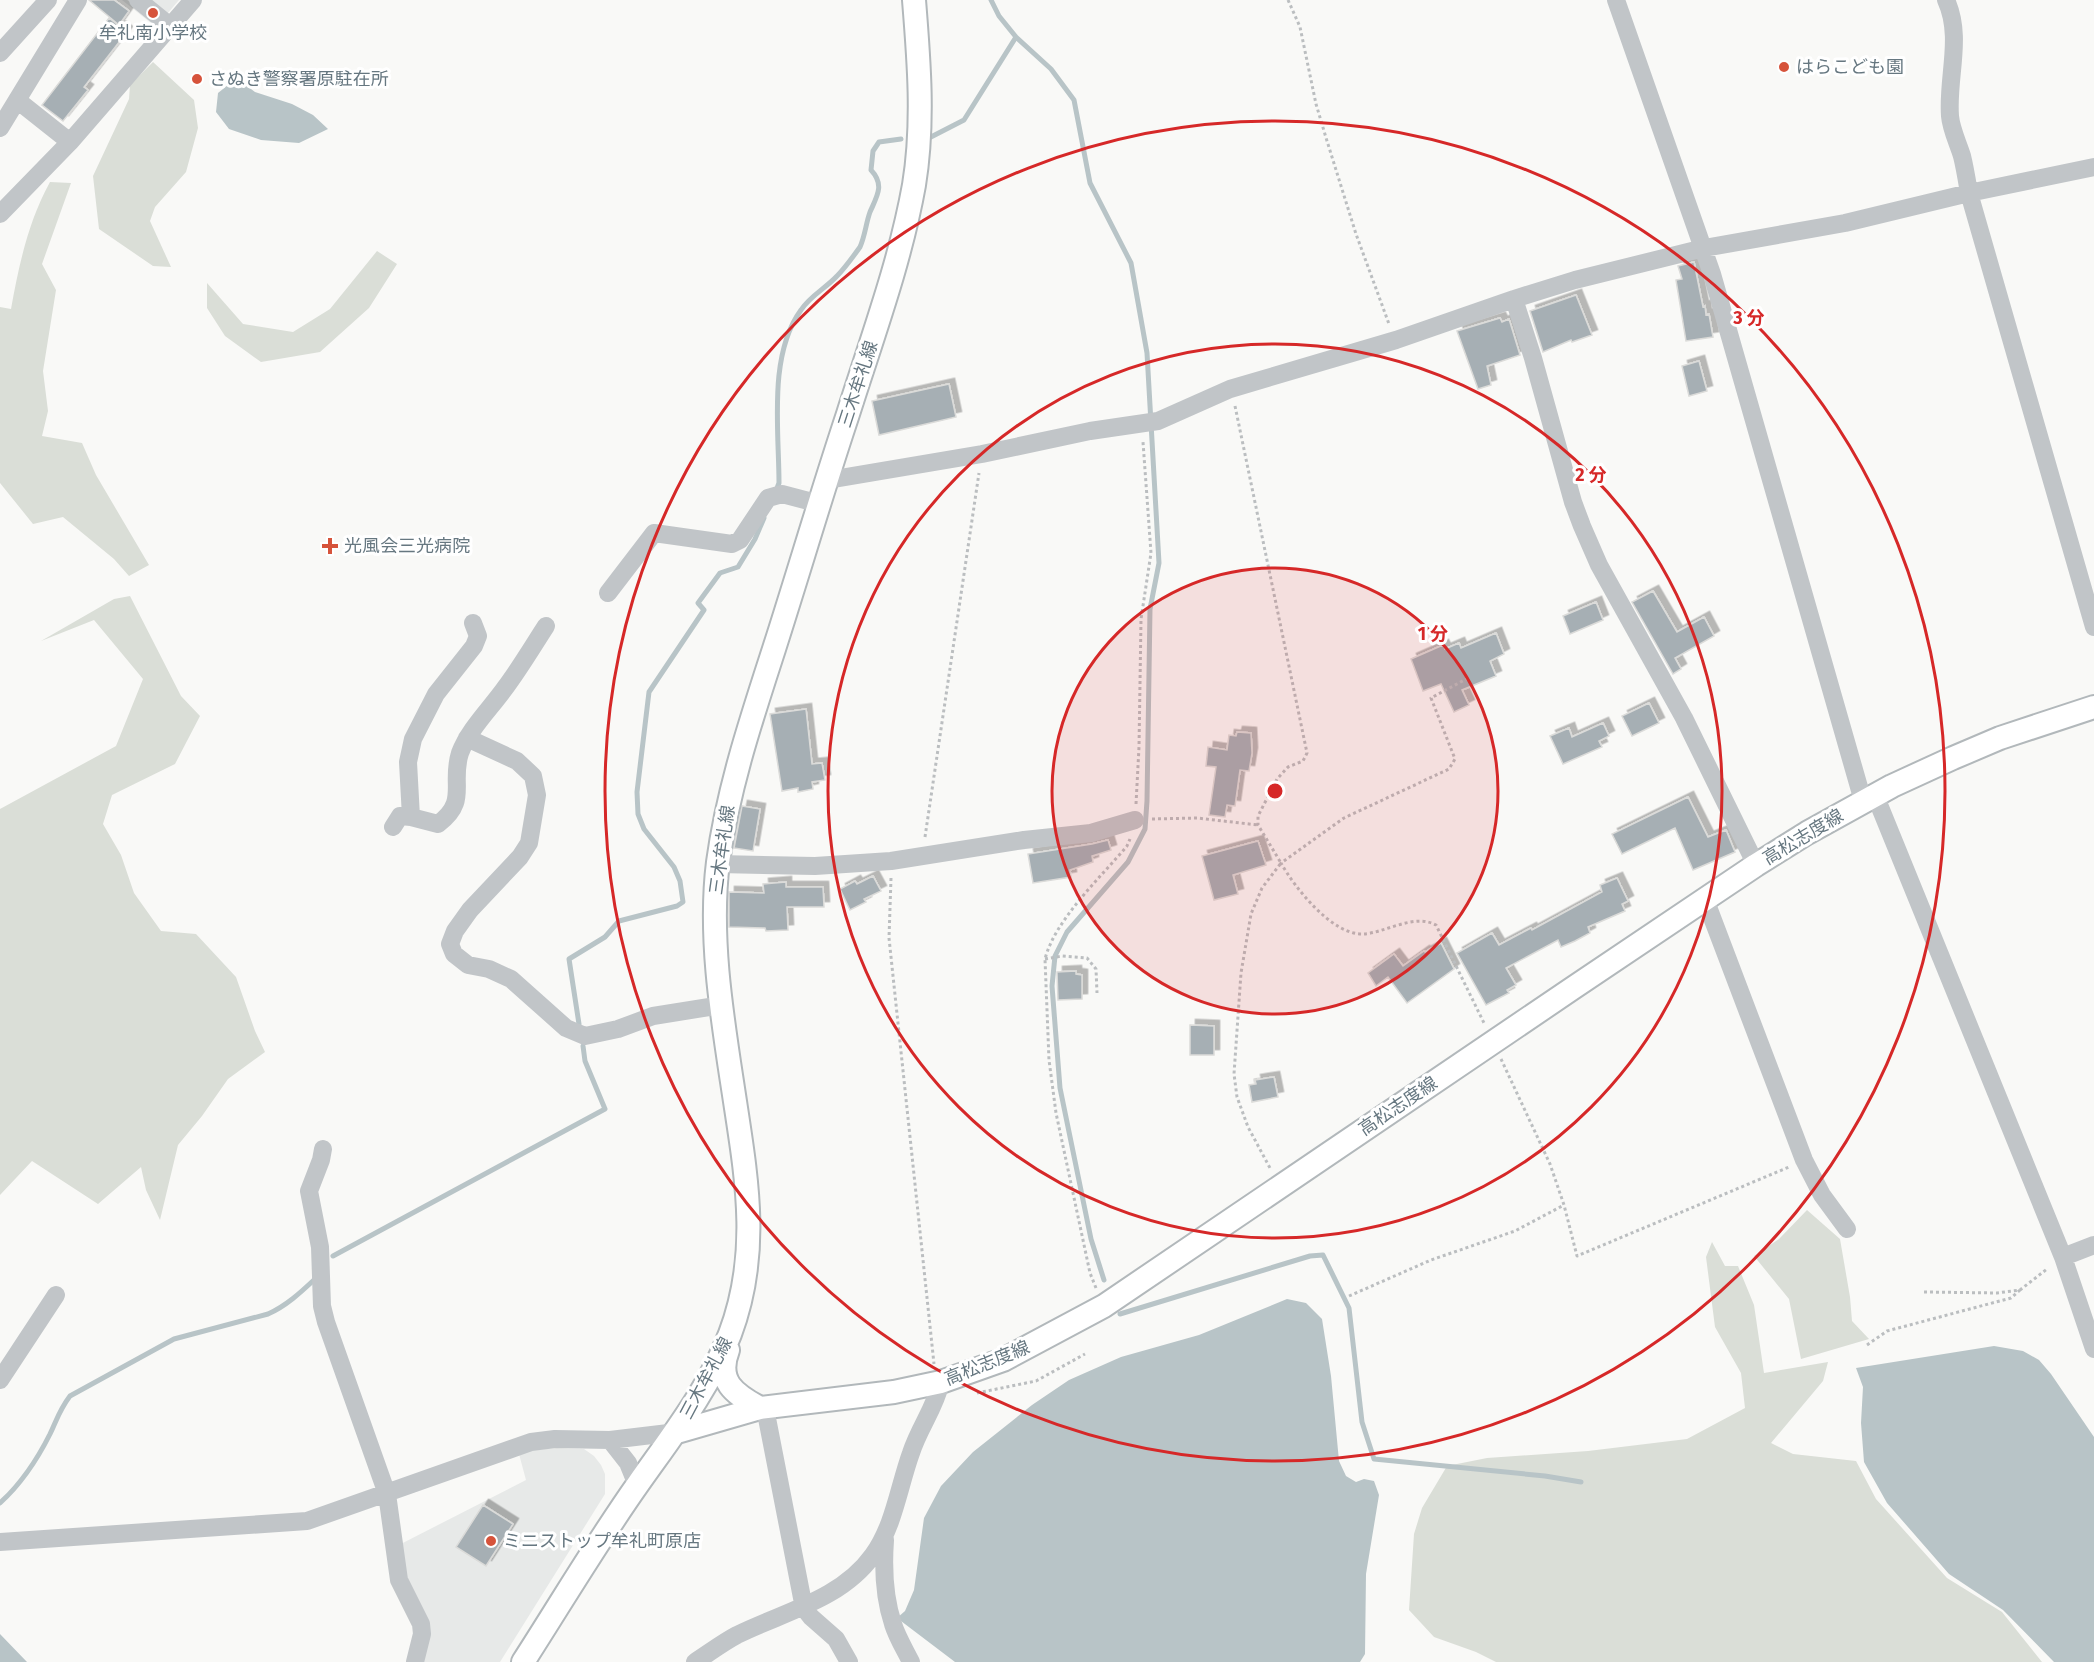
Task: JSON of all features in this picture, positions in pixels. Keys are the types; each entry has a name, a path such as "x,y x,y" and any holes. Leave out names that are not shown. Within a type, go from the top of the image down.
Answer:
{"main road":[{"name":"三木牟礼線","path":"523,1662 637,1485 676,1432 718,1359 730,1334 746,1274 750,1244 747,1175 714,937 714,901 718,864 727,806 744,742 903,235 914,183 919,144 920,97 914,0"},
{"name":"高松志度線","path":"676,1432 762,1408 894,1392 941,1382 1003,1360 1104,1306 1756,865 1869,798 2000,738 2094,706"},
{"path":"739,1302 739,1323 724,1361 725,1378 737,1394 762,1408"}],"street":[{"path":"0,53 48,0"},
{"path":"0,126 78,0"},
{"path":"138,0 170,26"},
{"path":"0,214 70,142 193,0"},
{"path":"1616,0 1704,248 1869,798 2063,1257 2094,1349"},
{"path":"1946,0 1955,35 1950,83 1950,118 2094,627"},
{"path":"17,100 70,142"},
{"path":"828,480 982,454 1090,431 1148,423 1230,389 1396,340 1575,280 1704,248 1845,223 1970,193 2094,167"},
{"path":"1514,299 1582,526 1599,565 1684,718 1756,865"},
{"path":"608,593 654,533 732,544 741,540 768,498 782,494 820,504"},
{"path":"411,817 408,762 413,739 436,694 474,646 478,636 472,623"},
{"path":"393,827 400,816 438,824 451,815 456,804 456,772 467,738 506,687 546,626"},
{"path":"467,738 517,760 532,776 537,795 530,843 520,857 470,910 455,931 450,944 454,954 468,965 489,969 511,979 566,1028 585,1036 618,1029 653,1016 722,1005"},
{"path":"718,864 815,866 891,861 1024,840 1091,833 1142,820"},
{"path":"1705,899 1804,1160 1822,1195 1847,1229"},
{"path":"323,1149 309,1191 320,1247 322,1306 387,1494 399,1580 421,1624 422,1634 415,1662"},
{"path":"2063,1257 2094,1245"},
{"path":"0,1380 56,1295"},
{"path":"695,1662 737,1635 804,1608 860,1571 874,1555 885,1533 912,1450 937,1398 941,1382"},
{"path":"762,1408 804,1608 836,1639 849,1662"},
{"path":"0,1542 307,1521 531,1442 555,1439 610,1440 676,1432"},
{"path":"610,1440 628,1463 637,1485"},
{"path":"885,1533 886,1599 893,1625 911,1662"}],"path":[{"path":"1288,0 1300,27 1316,104 1350,213 1396,340"},
{"path":"1230,389 1240,428 1306,753 1303,761 1288,767 1277,779 1258,816 1258,825 1290,879 1321,913 1346,932 1363,934 1416,922 1429,921 1436,925 1550,1164 1564,1205 1577,1256 1804,1160"},
{"path":"1104,1306 1090,1273 1056,1113 1049,1060 1044,959 1049,944 1060,926 1126,846 1142,820 1139,747 1141,619 1151,553 1148,423"},
{"path":"922,857 982,454"},
{"path":"1281,1185 1248,1127 1238,1097 1234,1074 1241,973 1251,914 1262,888 1281,863 1344,818 1449,769 1455,759 1431,698 1468,678"},
{"path":"1142,820 1197,818 1258,825"},
{"path":"891,861 889,938 934,1365 941,1382"},
{"path":"1044,959 1062,956 1088,958 1095,966 1097,993"},
{"path":"1349,1296 1431,1260 1515,1231 1564,1205"},
{"path":"1867,1345 1887,1331 2011,1298 2063,1257"},
{"path":"1924,1292 1997,1293 2020,1290"},
{"path":"972,1394 1036,1381 1085,1354"}],"shaded area":[{"name":"牟礼南小学校","path":"122,0 179,0 156,27"},
{"path":"153,62 194,100 198,128 186,172 155,207 150,221 171,267 153,266 99,229 93,176 129,99 130,85"},
{"path":"239,80 255,92 292,104 313,115 328,129 299,143 261,140 229,129 216,112 218,93"},
{"path":"50,182 71,183 42,264 56,290 43,371 48,411 42,436 82,443 96,475 149,565 129,576 114,559 63,517 33,524 0,483 0,307 11,309 30,228"},
{"path":"377,251 397,264 369,308 320,352 261,362 225,336 207,308 207,283 243,324 293,332 330,309"},
{"path":"130,596 181,696 200,716 175,764 112,795 103,824 121,855 134,893 161,931 196,934 236,977 265,1052 228,1079 178,1145 160,1220 146,1190 141,1167 98,1204 32,1161 0,1195 0,809 116,746 143,679 94,620 41,641 114,599"},
{"path":"1807,1210 1840,1239 1852,1321 1869,1339 1801,1359 1789,1299 1754,1256 1779,1239"},
{"path":"1712,1242 1725,1266 1738,1266 1754,1305 1764,1373 1828,1362 1823,1381 1771,1443 1793,1454 1856,1461 1876,1499 1947,1578 2002,1612 2042,1662 1496,1662 1434,1637 1409,1610 1414,1534 1422,1508 1447,1466 1487,1458 1588,1451 1687,1439 1745,1408 1741,1373 1715,1327 1706,1257"},
{"path":"1287,1299 1306,1303 1322,1319 1331,1376 1339,1461 1346,1476 1356,1482 1364,1479 1374,1481 1379,1495 1366,1574 1365,1654 1360,1662 955,1662 897,1618 905,1611 914,1590 924,1518 941,1486 973,1452 1032,1405 1069,1380 1121,1357 1199,1335"},
{"path":"1994,1346 2023,1351 2039,1360 2094,1437 2094,1662 2054,1662 2003,1610 1949,1574 1887,1503 1864,1462 1861,1423 1863,1387 1856,1368"},
{"path":"557,1448 584,1449 594,1456 605,1474 605,1494 500,1662 418,1662 428,1634 393,1548 526,1480 519,1454"},
{"path":"0,1634 27,1662 0,1662"}],"building":[{"path":"89,0 114,0 129,11 119,25"},
{"path":"109,18 127,32 84,87 88,90 63,121 42,105"},
{"path":"1694,262 1703,307 1705,306 1706,315 1709,314 1713,337 1686,341 1676,280 1682,279 1678,266"},
{"path":"1576,295 1592,335 1572,342 1571,340 1543,352 1530,311"},
{"path":"1500,318 1502,322 1509,319 1520,355 1487,366 1491,385 1478,389 1457,331"},
{"path":"1699,361 1707,391 1689,396 1682,366"},
{"path":"949,384 956,417 879,435 872,401"},
{"path":"1653,591 1677,632 1704,617 1714,636 1675,658 1681,669 1673,674 1632,602"},
{"path":"1596,602 1603,620 1570,634 1563,616"},
{"path":"1496,633 1504,654 1490,661 1496,676 1462,690 1469,705 1454,712 1441,684 1423,691 1411,659 1443,645 1445,649 1459,643 1461,648"},
{"path":"1649,703 1659,723 1632,736 1622,716"},
{"path":"806,709 812,764 822,763 825,780 812,782 813,789 798,792 798,788 782,791 770,714"},
{"path":"1603,723 1609,736 1599,741 1602,747 1563,764 1550,736 1569,728 1572,737"},
{"path":"1237,732 1251,733 1252,753 1249,771 1240,770 1235,806 1227,805 1225,817 1209,815 1216,767 1206,766 1208,747 1227,750 1229,735 1236,736"},
{"path":"1688,797 1708,837 1726,830 1735,852 1693,870 1675,828 1622,854 1612,834"},
{"path":"742,806 760,809 753,851 734,848"},
{"path":"1108,840 1111,850 1092,856 1093,862 1070,870 1071,877 1033,883 1028,854"},
{"path":"1258,841 1266,865 1233,875 1238,894 1214,900 1202,856"},
{"path":"873,876 881,891 864,899 866,902 850,910 840,889 855,881 857,884"},
{"path":"1617,878 1628,901 1622,904 1625,911 1588,927 1590,933 1575,941 1561,947 1558,940 1506,968 1516,985 1507,990 1509,993 1486,1005 1457,953 1492,933 1499,945 1531,928 1532,930 1602,892 1600,885"},
{"path":"786,882 786,887 823,887 824,907 787,907 788,930 766,931 765,928 729,927 729,892 764,893 763,884"},
{"path":"1441,943 1454,969 1407,1003 1388,977 1376,986 1368,973 1394,954 1403,966 1424,951"},
{"path":"1076,971 1076,974 1082,975 1082,999 1058,1000 1057,972"},
{"path":"1190,1025 1214,1026 1214,1055 1190,1055"},
{"path":"1274,1077 1278,1097 1252,1102 1249,1085 1256,1084 1255,1080"},
{"path":"483,1505 513,1524 486,1566 456,1547"}],"waterway":[{"path":"991,0 999,16 1016,37 1051,69 1074,100 1090,183 1131,263 1147,353 1159,563 1150,609 1145,829 1128,862 1067,932 1055,956 1052,986 1060,1088 1091,1239 1104,1280"},
{"path":"927,139 964,120 1016,37"},
{"path":"776,491 779,483 777,417 780,371 791,328 805,305 837,276 860,247 879,186 871,170 873,151 879,142 901,139"},
{"path":"579,1024 569,959 605,937 619,921 677,906 683,902 680,881 674,867 644,829 638,814 637,792 649,692 704,610 698,603 720,573 738,567 755,539 764,518"},
{"path":"333,1256 605,1109 585,1061 583,1046"},
{"path":"1120,1314 1310,1256 1323,1255 1349,1308 1362,1422 1374,1459 1545,1476 1581,1482"},
{"path":"0,1503 34,1462 70,1396 174,1339 275,1311 315,1279"}],"place":[{"name":"牟礼南小学校","path":"153,13"},
{"name":"はらこども園","path":"1784,67"},
{"name":"さぬき警察署原駐在所","path":"197,79"},
{"name":"光風会三光病院","path":"330,546"},
{"name":"ミニストップ牟礼町原店","path":"491,1541"}]}
